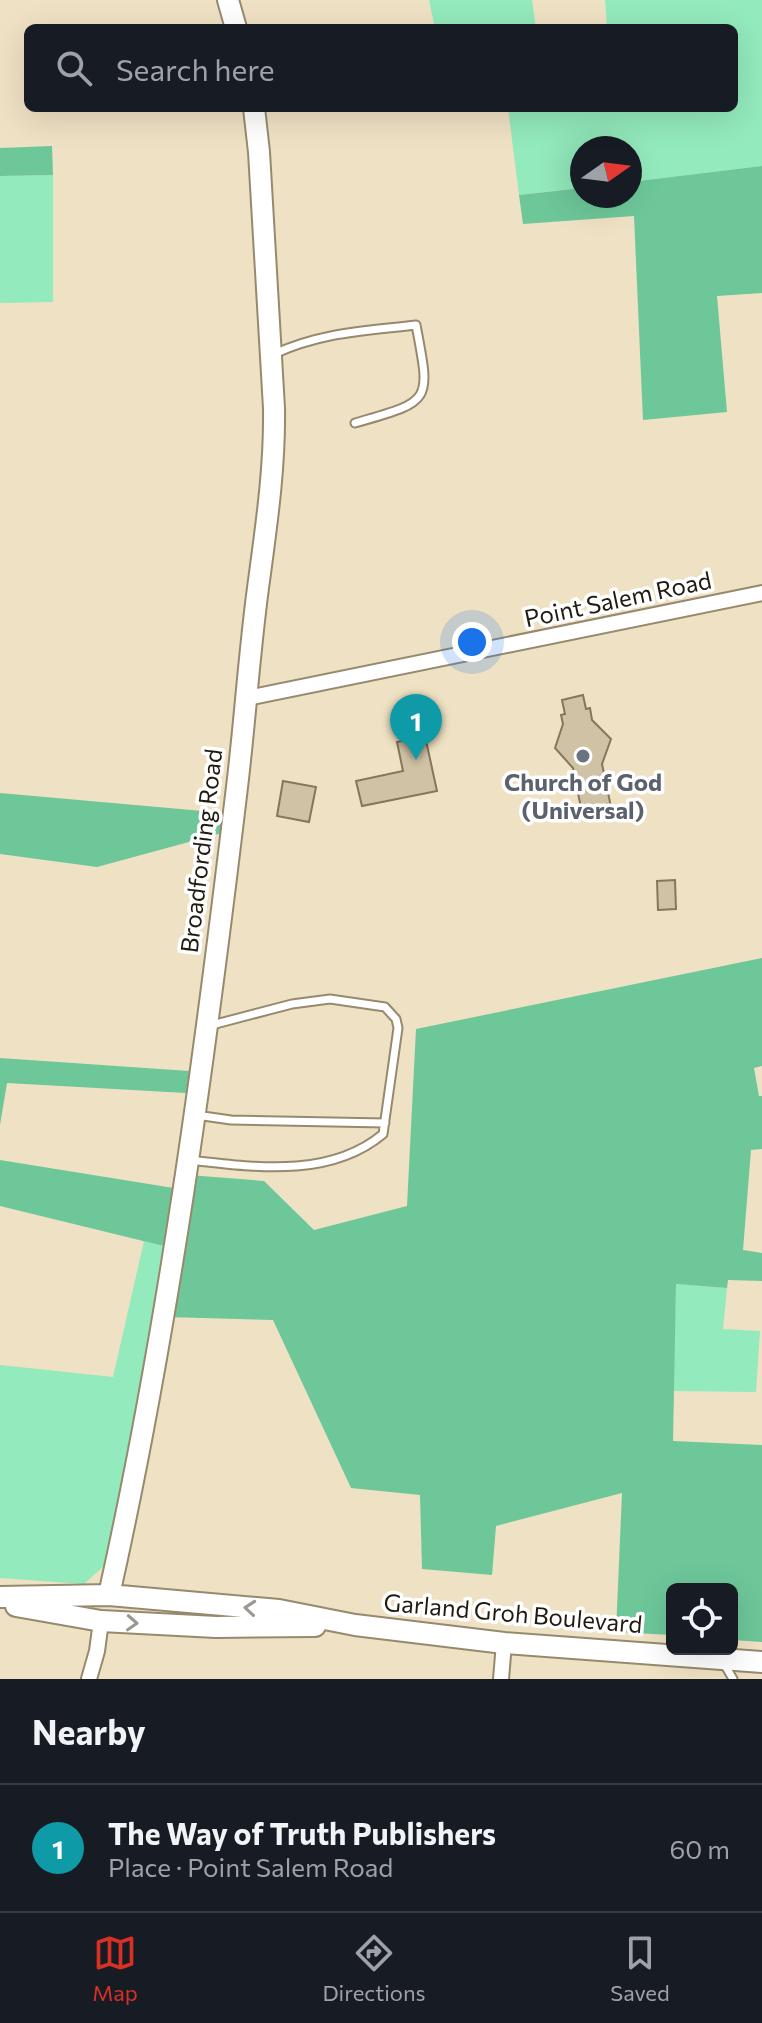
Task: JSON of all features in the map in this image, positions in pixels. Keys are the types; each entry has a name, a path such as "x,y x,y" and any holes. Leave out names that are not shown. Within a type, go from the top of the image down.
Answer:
{"street":[{"path":"228,0 235,24"},
{"name":"Broadfording Road","path":"109,1595 133,1489 188,1160 247,698 258,588 270,515 275,449 272,355 254,112"},
{"name":"Point Salem Road","path":"247,698 762,593"},
{"path":"27,1608 109,1595 216,1627"},
{"name":"Garland Groh Boulevard","path":"0,1600 109,1595 279,1610 355,1625 504,1643 762,1662"},
{"name":"Garland Groh Boulevard","path":"0,1600 101,1621 216,1627 355,1625"},
{"path":"89,1679 101,1621"},
{"path":"501,1679 504,1643"}],"lane":[{"path":"272,355 303,341 328,335 416,325 426,374 420,397 394,412 355,423"},
{"path":"188,1160 250,1166 314,1166 357,1151 375,1141 383,1134 398,1028 396,1019 385,1007 330,999 292,1004 206,1027"},
{"path":"194,1115 231,1120 385,1123"},
{"path":"719,1657 733,1679"}],"green space":[{"path":"429,0 532,0 535,24 434,24"},
{"path":"605,0 762,0 762,166 642,181 642,136 570,136 570,189 519,195 509,112 738,112 738,24 607,24"},
{"path":"52,146 53,175 0,176 0,148"},
{"path":"762,166 762,293 717,296 727,412 643,420 634,216 523,224 519,195 570,189 570,208 642,208 642,181"},
{"path":"53,175 53,302 0,303 0,176"},
{"path":"0,793 225,813 222,833 97,867 0,854"},
{"path":"762,958 762,1066 754,1068 759,1096 762,1096 762,1149 751,1150 743,1250 762,1253 762,1281 728,1280 727,1288 676,1284 673,1441 762,1445 762,1642 738,1640 738,1583 666,1583 666,1635 616,1632 622,1493 496,1526 492,1575 422,1569 420,1495 351,1488 273,1320 166,1317 176,1249 0,1206 0,1160 186,1190 189,1175 264,1181 314,1230 407,1206 416,1029"},
{"path":"0,1058 189,1071 186,1093 7,1083 0,1125"},
{"path":"144,1241 176,1249 125,1547 84,1584 0,1578 0,1365 113,1377"},
{"path":"676,1284 727,1288 723,1329 760,1331 756,1392 673,1391"}],"building":[{"name":"Church of God (Universal)","path":"583,695 592,720 611,739 602,764 611,807 582,813 573,768 555,748 563,724 561,715 565,714 562,700"},
{"path":"425,736 437,791 362,806 356,781 403,771 397,742"},
{"path":"283,781 316,787 309,822 277,816"},
{"path":"675,880 676,909 658,910 657,881"}],"place":[{"name":"Church of God (Universal)","path":"583,756"},
{"name":"The Way of Truth Publishers","path":"416,760"}]}
